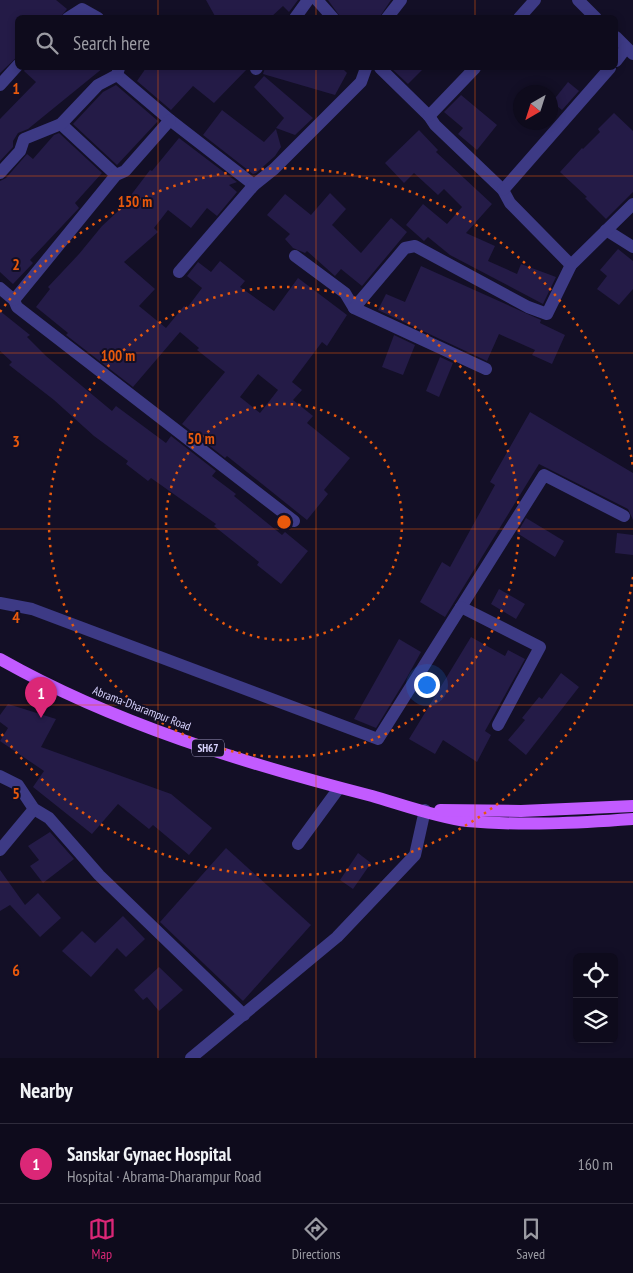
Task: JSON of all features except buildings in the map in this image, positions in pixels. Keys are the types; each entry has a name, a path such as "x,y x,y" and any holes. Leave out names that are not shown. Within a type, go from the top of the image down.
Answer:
{"main road":[{"name":"Abrama-Dharampur Road","path":"0,660 99,708 228,756 339,788 425,810"},
{"name":"SH67","path":"425,810 521,811 633,806"},
{"name":"SH67","path":"425,810 465,820 523,824 633,820"}],"street":[{"path":"297,15 308,0"},
{"path":"317,0 330,15"},
{"path":"390,15 402,0"},
{"path":"522,15 535,0"},
{"path":"578,0 593,15"},
{"path":"73,15 82,9 93,15"},
{"path":"618,39 630,51 618,60"},
{"path":"0,85 15,69"},
{"path":"179,272 254,185 274,169 361,82 365,70"},
{"path":"382,70 429,116 435,125 503,190 510,203 571,264"},
{"path":"429,116 473,70"},
{"path":"503,190 608,70"},
{"path":"0,173 20,151 24,139 62,124 98,85 118,71 170,120 254,185"},
{"path":"14,300 116,175 125,171 170,120"},
{"path":"62,124 116,175"},
{"path":"354,308 405,248 415,246 528,307 547,314 571,264 633,204"},
{"path":"606,230 633,247"},
{"path":"295,256 345,293 354,308 486,368"},
{"path":"0,288 14,300 17,307 294,522"},
{"path":"0,603 32,609 378,739 544,475 624,516"},
{"path":"462,606 540,647 498,725"},
{"path":"0,776 18,785 34,809 49,818 99,875 244,1015"},
{"path":"298,844 339,788"},
{"path":"0,850 34,809"},
{"path":"191,1058 337,937 415,855 425,810"}],"place":[{"name":"Sanskar Gynaec Hospital","path":"41,718"}]}
